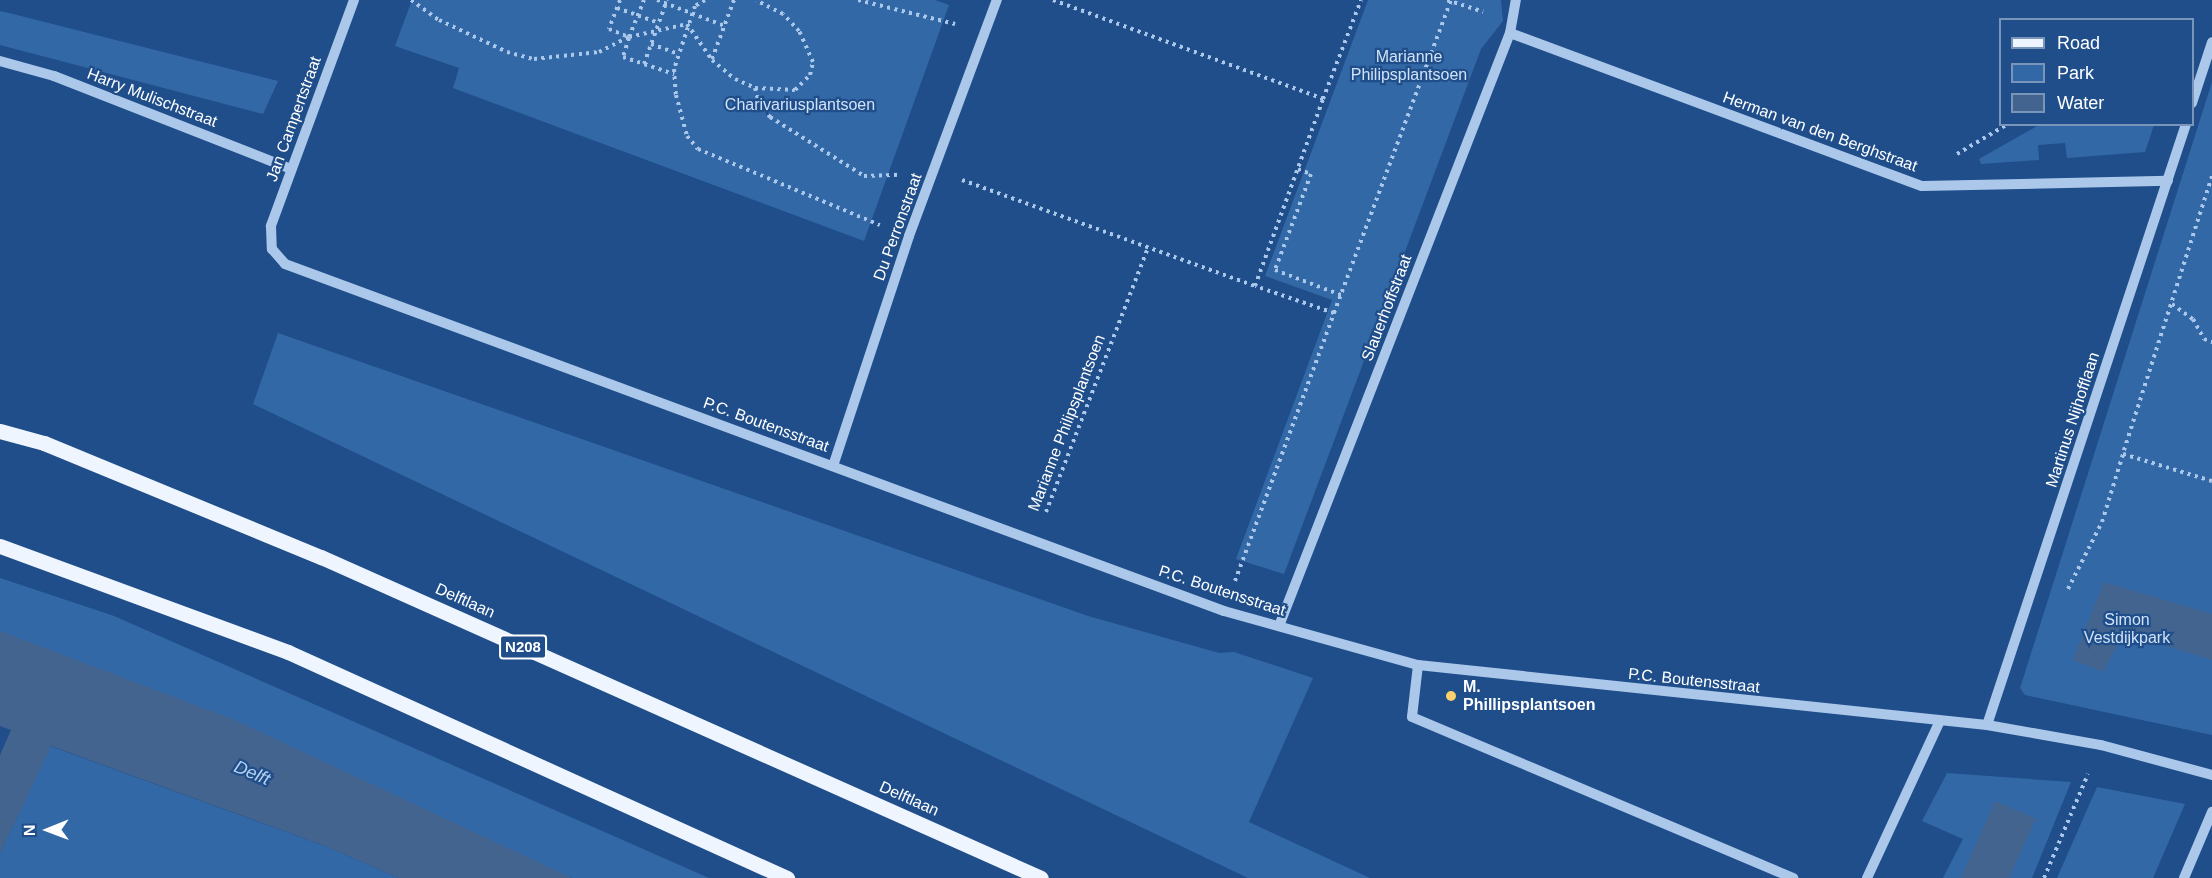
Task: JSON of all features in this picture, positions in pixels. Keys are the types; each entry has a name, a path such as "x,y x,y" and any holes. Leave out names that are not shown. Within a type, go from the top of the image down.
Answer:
{"main road":[{"name":"Delftlaan","path":"0,430 44,443 321,557 1041,878"},
{"path":"0,546 288,652 787,878"}],"street":[{"name":"Jan Campertstraat","path":"272,249 271,226 354,0"},
{"name":"Du Perronstraat","path":"833,466 909,236 997,0"},
{"name":"Slauerhoffstraat","path":"1279,626 1510,33 1516,0"},
{"name":"Herman van den Berghstraat","path":"1510,33 1922,186 2168,181"},
{"path":"2194,100 2212,42"},
{"name":"Harry Mulischstraat","path":"0,61 54,76 291,169"},
{"name":"Martinus Nijhofflaan","path":"1987,725 2185,126"},
{"name":"P.C. Boutensstraat","path":"272,249 285,264 1224,610 1418,665 1939,723 1987,725 2101,745 2212,775"},
{"path":"1418,665 1412,717 1793,878"},
{"path":"1868,878 1939,723"},
{"path":"2184,878 2212,812"}],"path":[{"path":"411,0 439,20 507,52 534,59 599,52 629,37 687,24"},
{"path":"620,0 609,29 629,37"},
{"path":"644,0 623,57 674,74"},
{"path":"657,0 725,26"},
{"path":"705,0 695,6 687,24 674,74 687,136 698,149 909,236"},
{"path":"712,60 734,0"},
{"path":"687,24 712,60 735,79 755,88 795,90 810,75 813,62 799,31 783,14 756,0"},
{"path":"858,0 985,33"},
{"path":"1053,0 1323,99"},
{"path":"1255,286 1361,0"},
{"path":"1224,610 1451,0"},
{"path":"644,64 667,2"},
{"path":"617,8 659,23"},
{"path":"651,44 678,54"},
{"path":"755,88 770,117 864,176 885,178 934,170 1335,313"},
{"path":"1298,169 1311,174 1275,270 1341,295"},
{"path":"2062,599 2102,522 2212,176"},
{"name":"Marianne Philipsplantsoen","path":"1035,541 1148,248"},
{"path":"2172,304 2193,319 2204,339 2212,342"},
{"path":"2123,454 2212,481"},
{"path":"2044,878 2101,745"}],"green space":[{"name":"Charivariusplantsoen","path":"412,0 935,0 949,5 864,241 453,88 459,68 395,46"},
{"name":"Marianne Philipsplantsoen","path":"1368,0 1501,0 1503,21 1481,49 1284,574 1236,559 1332,300 1265,276"},
{"path":"0,11 278,81 263,114 0,45"},
{"name":"Simon Vestdijkpark","path":"2212,82 2212,735 2025,695 2020,688"},
{"path":"2037,126 2154,126 2145,152 2067,158 2065,143 2038,145 2039,160 1981,164 1979,159"},
{"path":"278,333 1088,616 1219,653 1234,652 1313,678 1249,822 1370,878 1248,878 253,404"},
{"path":"0,578 114,616 709,878 572,878 0,631"},
{"path":"50,746 325,846 399,878 0,878 0,854"},
{"path":"1947,773 2071,782 2032,878 1943,878 1963,839 1922,821"},
{"path":"2097,787 2185,804 2153,878 2057,878"}],"water":[{"path":"2104,582 2212,614 2212,660 2124,633 2103,672 2073,660"},
{"name":"Delft","path":"0,631 235,720 572,878 399,878 325,846 51,746 0,854 0,755 11,730 0,726"},
{"path":"1995,801 2036,819 2009,878 1961,878"}],"place":[{"name":"M. Phillipsplantsoen","path":"1451,696"}]}
